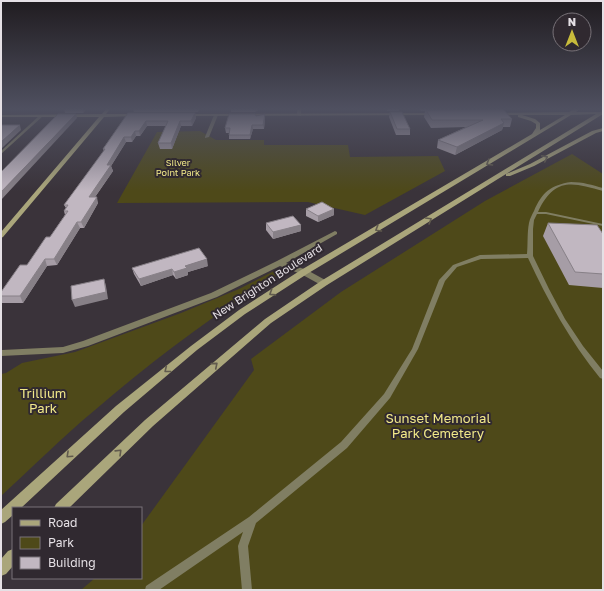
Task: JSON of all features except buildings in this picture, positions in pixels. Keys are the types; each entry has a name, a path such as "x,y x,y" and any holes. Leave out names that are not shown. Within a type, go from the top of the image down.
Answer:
{"main road":[{"path":"1,236 86,136"},
{"name":"New Brighton Boulevard","path":"13,507 80,444 158,377 242,312 304,272 533,136"},
{"path":"61,507 149,423 268,322 324,283 566,136"},
{"path":"484,186 532,165 587,136"},
{"name":"New Brighton Boulevard","path":"1,518 12,508"},
{"path":"1,569 12,557"}],"street":[{"path":"2,353 63,350 85,344 214,296 334,234"},
{"path":"280,263 304,272 324,283"}],"lane":[{"path":"1,153 20,136"},
{"path":"603,190 592,185 574,182 557,185 545,194 530,225 532,244 530,256 556,310 582,352 603,376"},
{"path":"535,213 546,213 603,225"},
{"path":"150,590 252,520 344,445 387,396 414,349 442,280 455,266 480,257 530,256"},
{"path":"247,590 243,546 252,520"}],"green space":[{"name":"Silver Point Park","path":"155,136 208,136 216,140 264,140 264,145 348,145 350,157 438,156 445,171 365,215 308,202 117,203"},
{"name":"Sunset Memorial Park Cemetery","path":"572,154 603,174 603,590 81,590 94,579 142,579 142,525 254,370 251,359 341,292 485,201"},
{"name":"Trillium Park","path":"274,271 280,271 280,274 208,321 117,391 71,431 1,496 1,374 6,373 22,363 75,352 181,313 239,289"}]}
